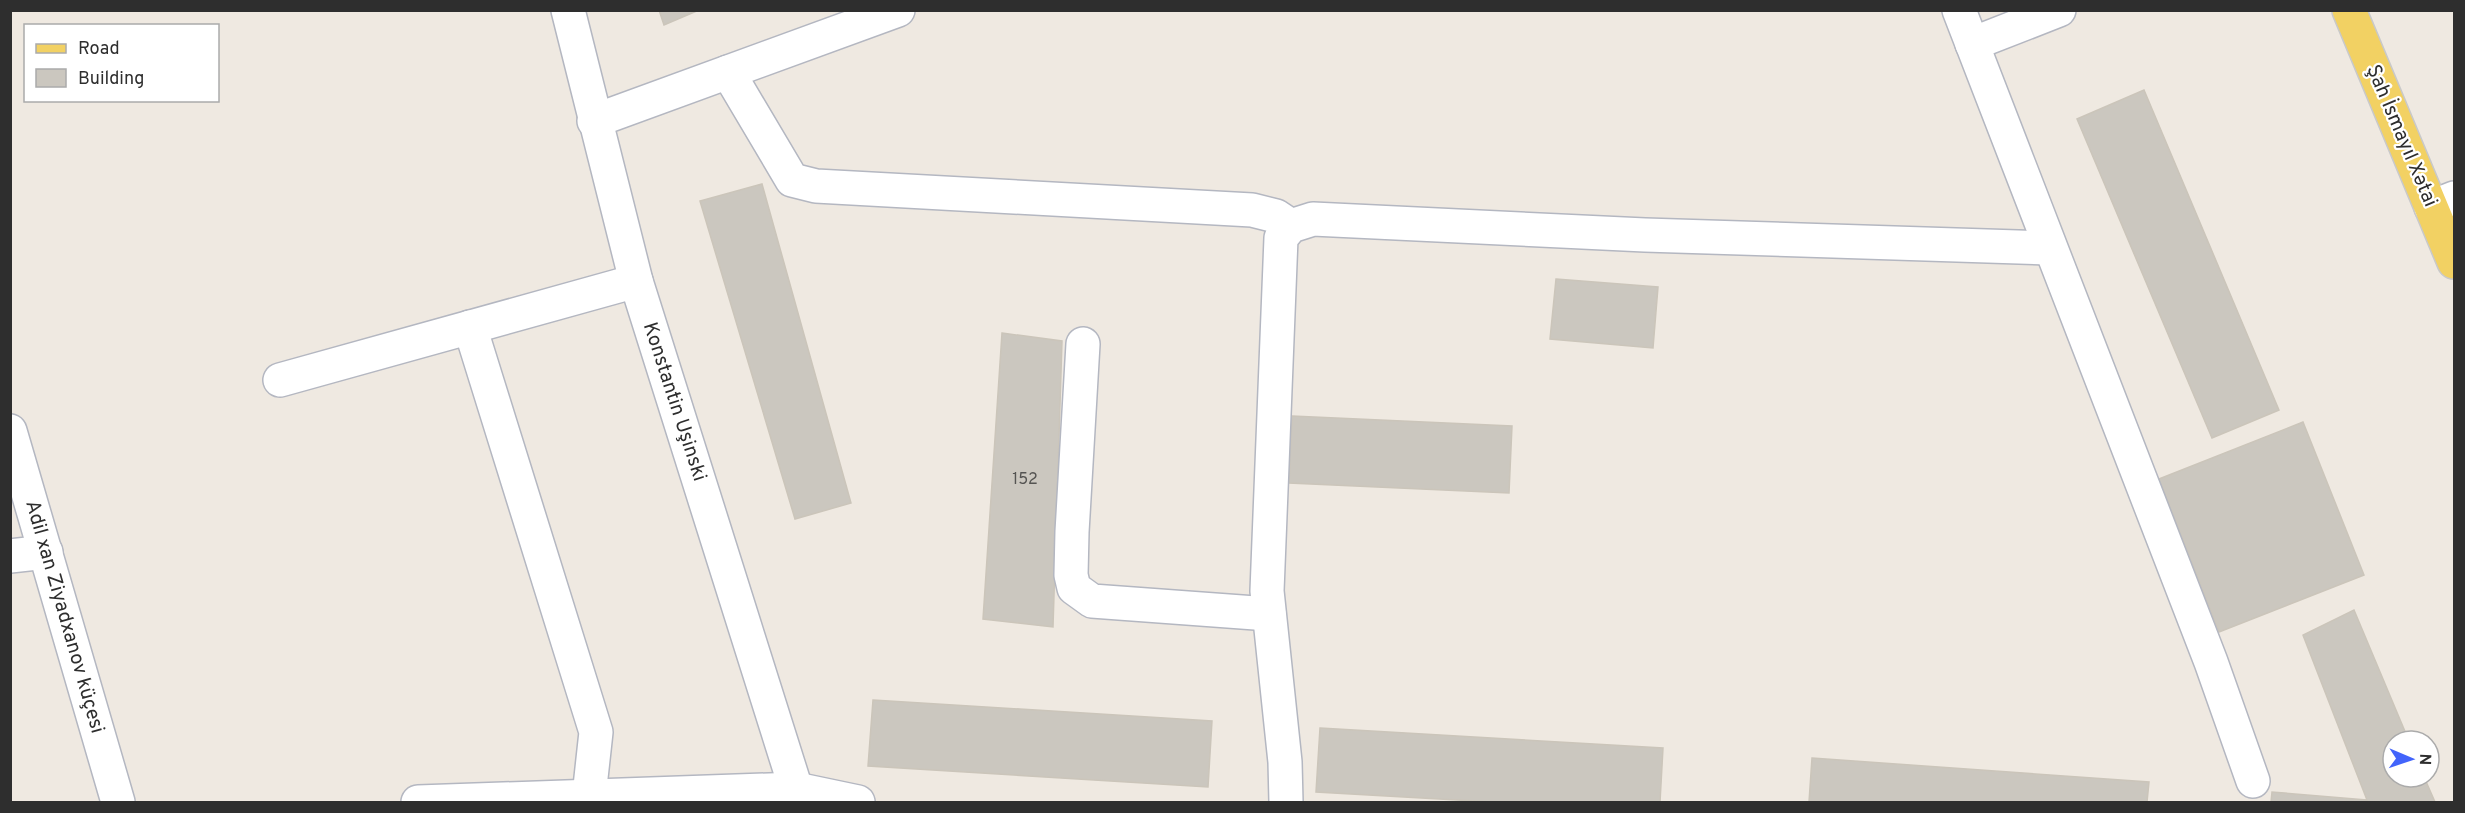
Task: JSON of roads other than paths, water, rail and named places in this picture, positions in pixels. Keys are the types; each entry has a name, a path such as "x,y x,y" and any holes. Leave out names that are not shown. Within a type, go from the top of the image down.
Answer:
{"main road":[{"name":"Şah İsmayıl Xətai","path":"2349,10 2443,203 2454,262"}],"street":[{"name":"Konstantin Uşinski","path":"568,10 636,281 796,789"},
{"path":"594,121 898,10"},
{"path":"1959,10 2049,248 2211,662 2253,781"},
{"path":"1972,44 2059,10"},
{"path":"728,72 792,180 816,186 1252,210 1276,216 1291,226"},
{"path":"1286,802 1286,762 1267,591 1281,238 1291,226 1303,221 1322,219 1645,235 2049,248"},
{"path":"279,380 636,281"},
{"path":"470,327 596,732 589,796"},
{"path":"1083,344 1072,543 1071,575 1074,588 1092,601 1269,614"},
{"name":"Adil xan Ziyadxanov küçesi","path":"10,431 118,802"},
{"path":"10,556 46,552"},
{"path":"418,802 796,789 858,802"}]}
